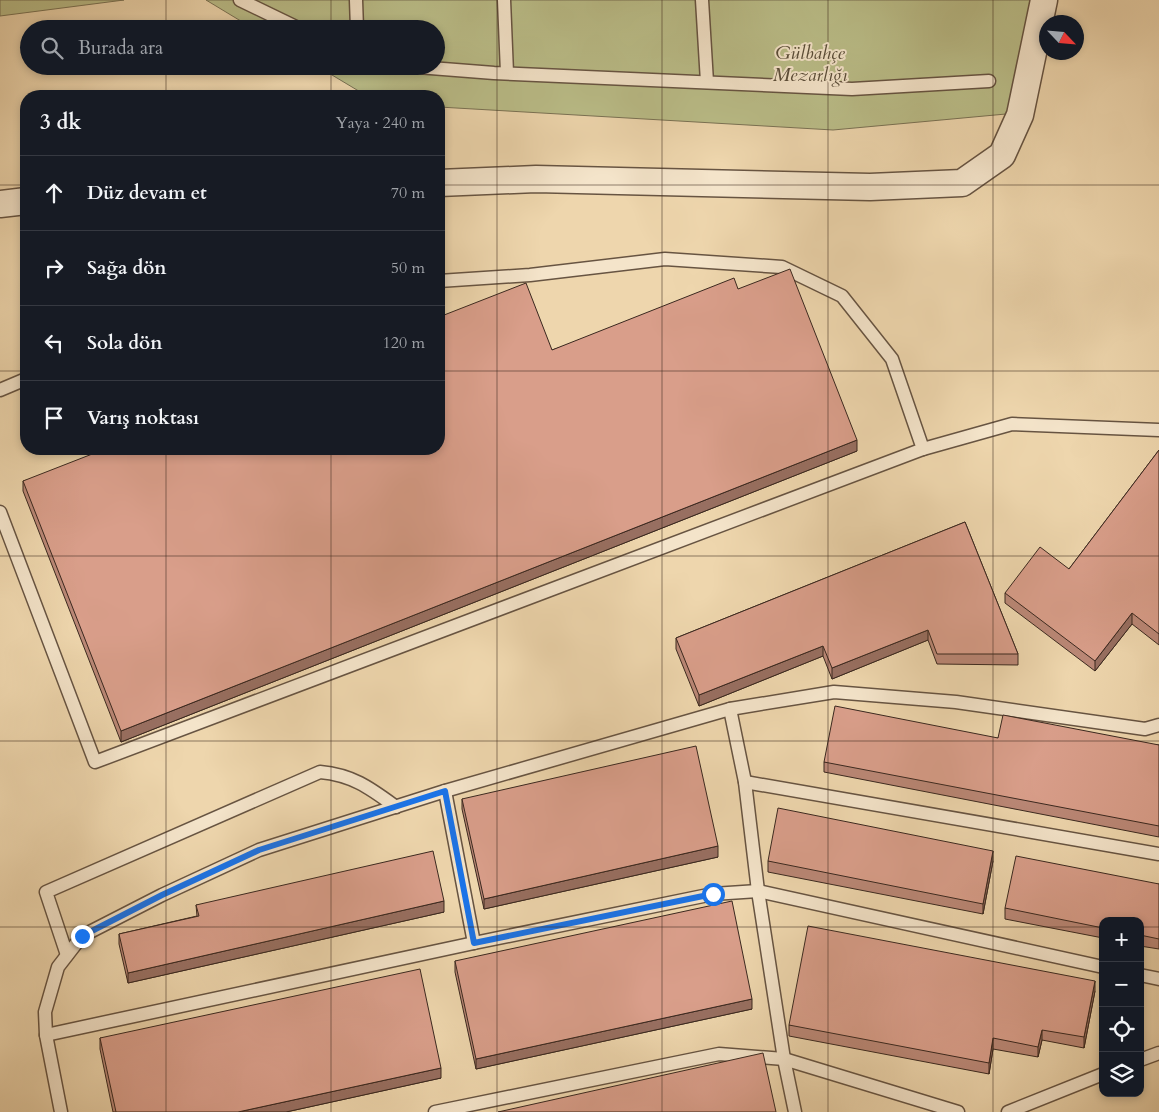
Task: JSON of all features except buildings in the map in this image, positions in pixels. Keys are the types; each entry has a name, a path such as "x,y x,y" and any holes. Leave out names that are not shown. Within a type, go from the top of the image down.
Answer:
{"street":[{"path":"445,183 536,179 870,187 962,183 1002,155 1020,115 1044,0"},
{"path":"0,204 20,202"}],"lane":[{"path":"240,0 281,20"},
{"path":"356,0 357,20"},
{"path":"504,0 507,73"},
{"path":"702,0 707,82"},
{"path":"445,69 852,89 989,81"},
{"path":"445,281 530,275 665,259 782,267 842,296 892,360 923,449"},
{"path":"0,390 20,382"},
{"path":"0,512 95,762 923,449 1012,424 1159,430"},
{"path":"61,1112 46,1035 45,1012 58,967 82,936 162,895 259,850 445,791 730,709 834,692 956,702 1159,732"},
{"path":"730,709 745,782 758,891 794,1112"},
{"path":"1145,729 1159,725"},
{"path":"67,956 46,892 320,772 343,775 355,779 396,807"},
{"path":"745,782 1159,854"},
{"path":"445,791 474,943"},
{"path":"46,1035 713,894 758,891 1099,966"},
{"path":"1144,976 1159,979"},
{"path":"1144,1059 1159,1053"},
{"path":"435,1112 720,1054 784,1059 958,1112"},
{"path":"1008,1112 1099,1076"}],"green space":[{"path":"0,0 124,0 0,16"},
{"name":"Gülbahçe Mezarlığı","path":"206,0 1042,0 1031,61 1006,114 833,130 445,107 445,90 357,90 332,75 445,75 445,20 239,20"}],"route":[{"path":"82,936 162,895 259,850 445,791 474,943 713,894"}]}
